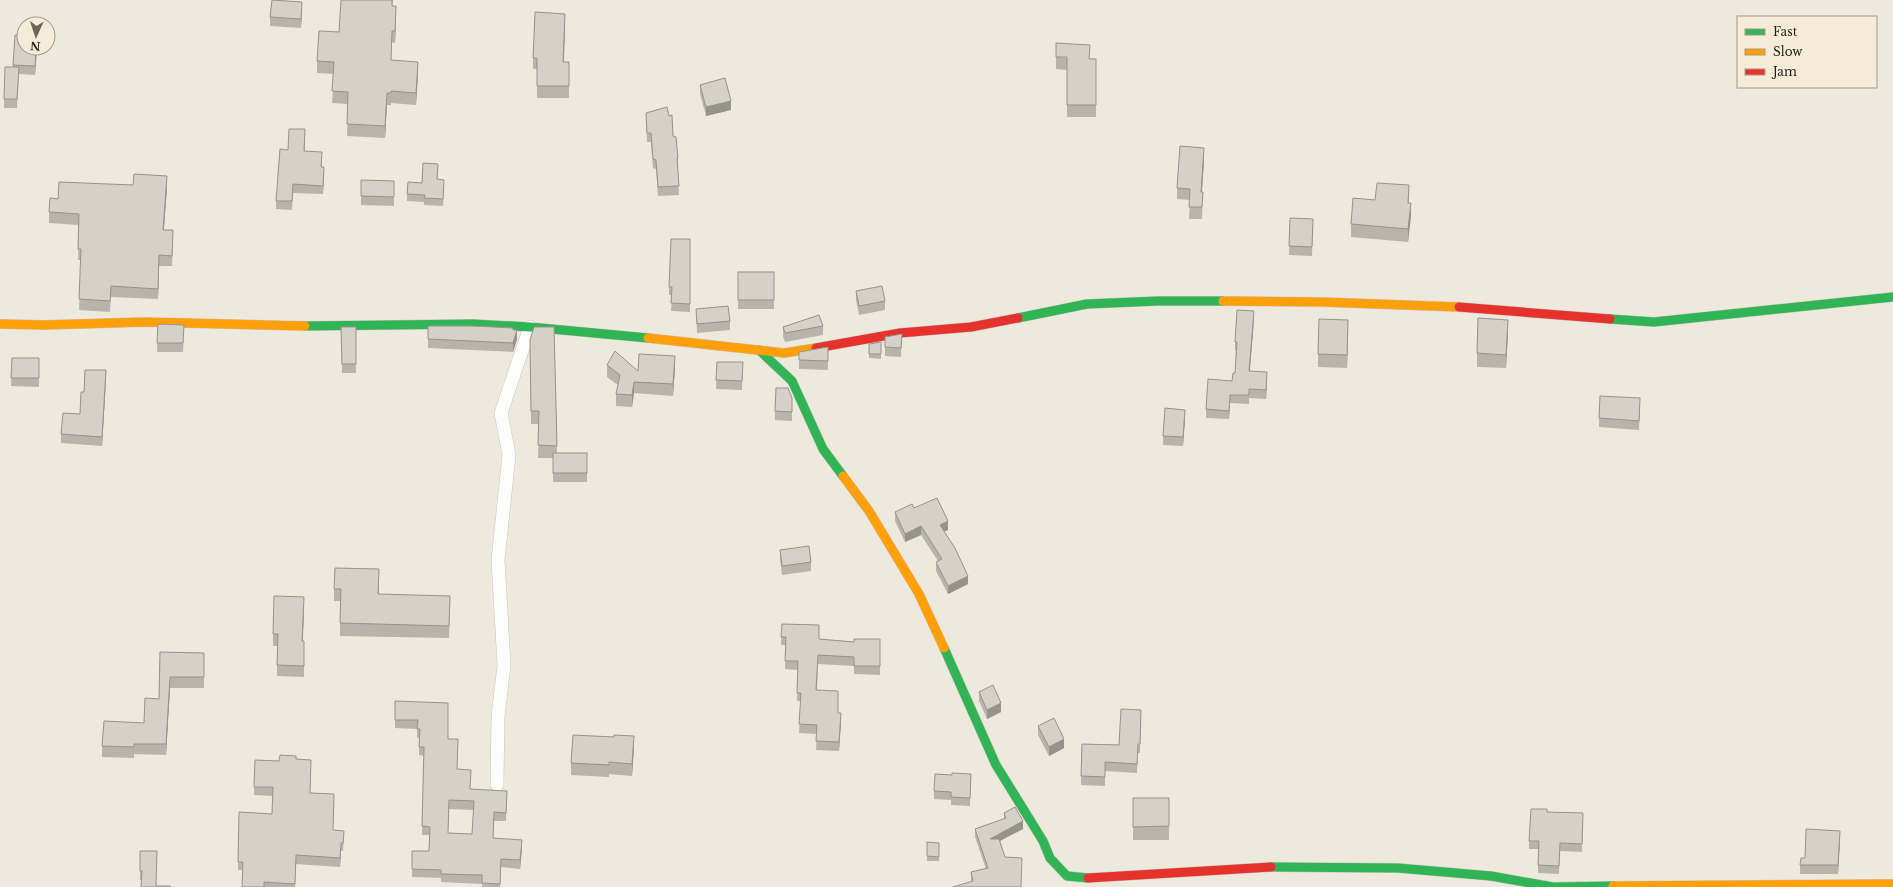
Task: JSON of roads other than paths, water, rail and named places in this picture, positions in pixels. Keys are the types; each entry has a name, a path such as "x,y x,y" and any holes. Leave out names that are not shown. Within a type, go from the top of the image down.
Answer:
{"street":[{"path":"0,324 44,326 145,322 301,326 473,324 530,327 784,353 900,333 971,327 1087,304 1158,301 1322,302 1437,305 1654,322 1893,297"},
{"path":"497,785 498,717 504,665 498,560 509,455 501,413 530,327"},
{"path":"759,350 792,381 823,449 869,511 919,594 996,765 1043,841 1050,858 1067,876 1082,878 1278,867 1398,868 1491,876 1553,887 1893,884"}]}
